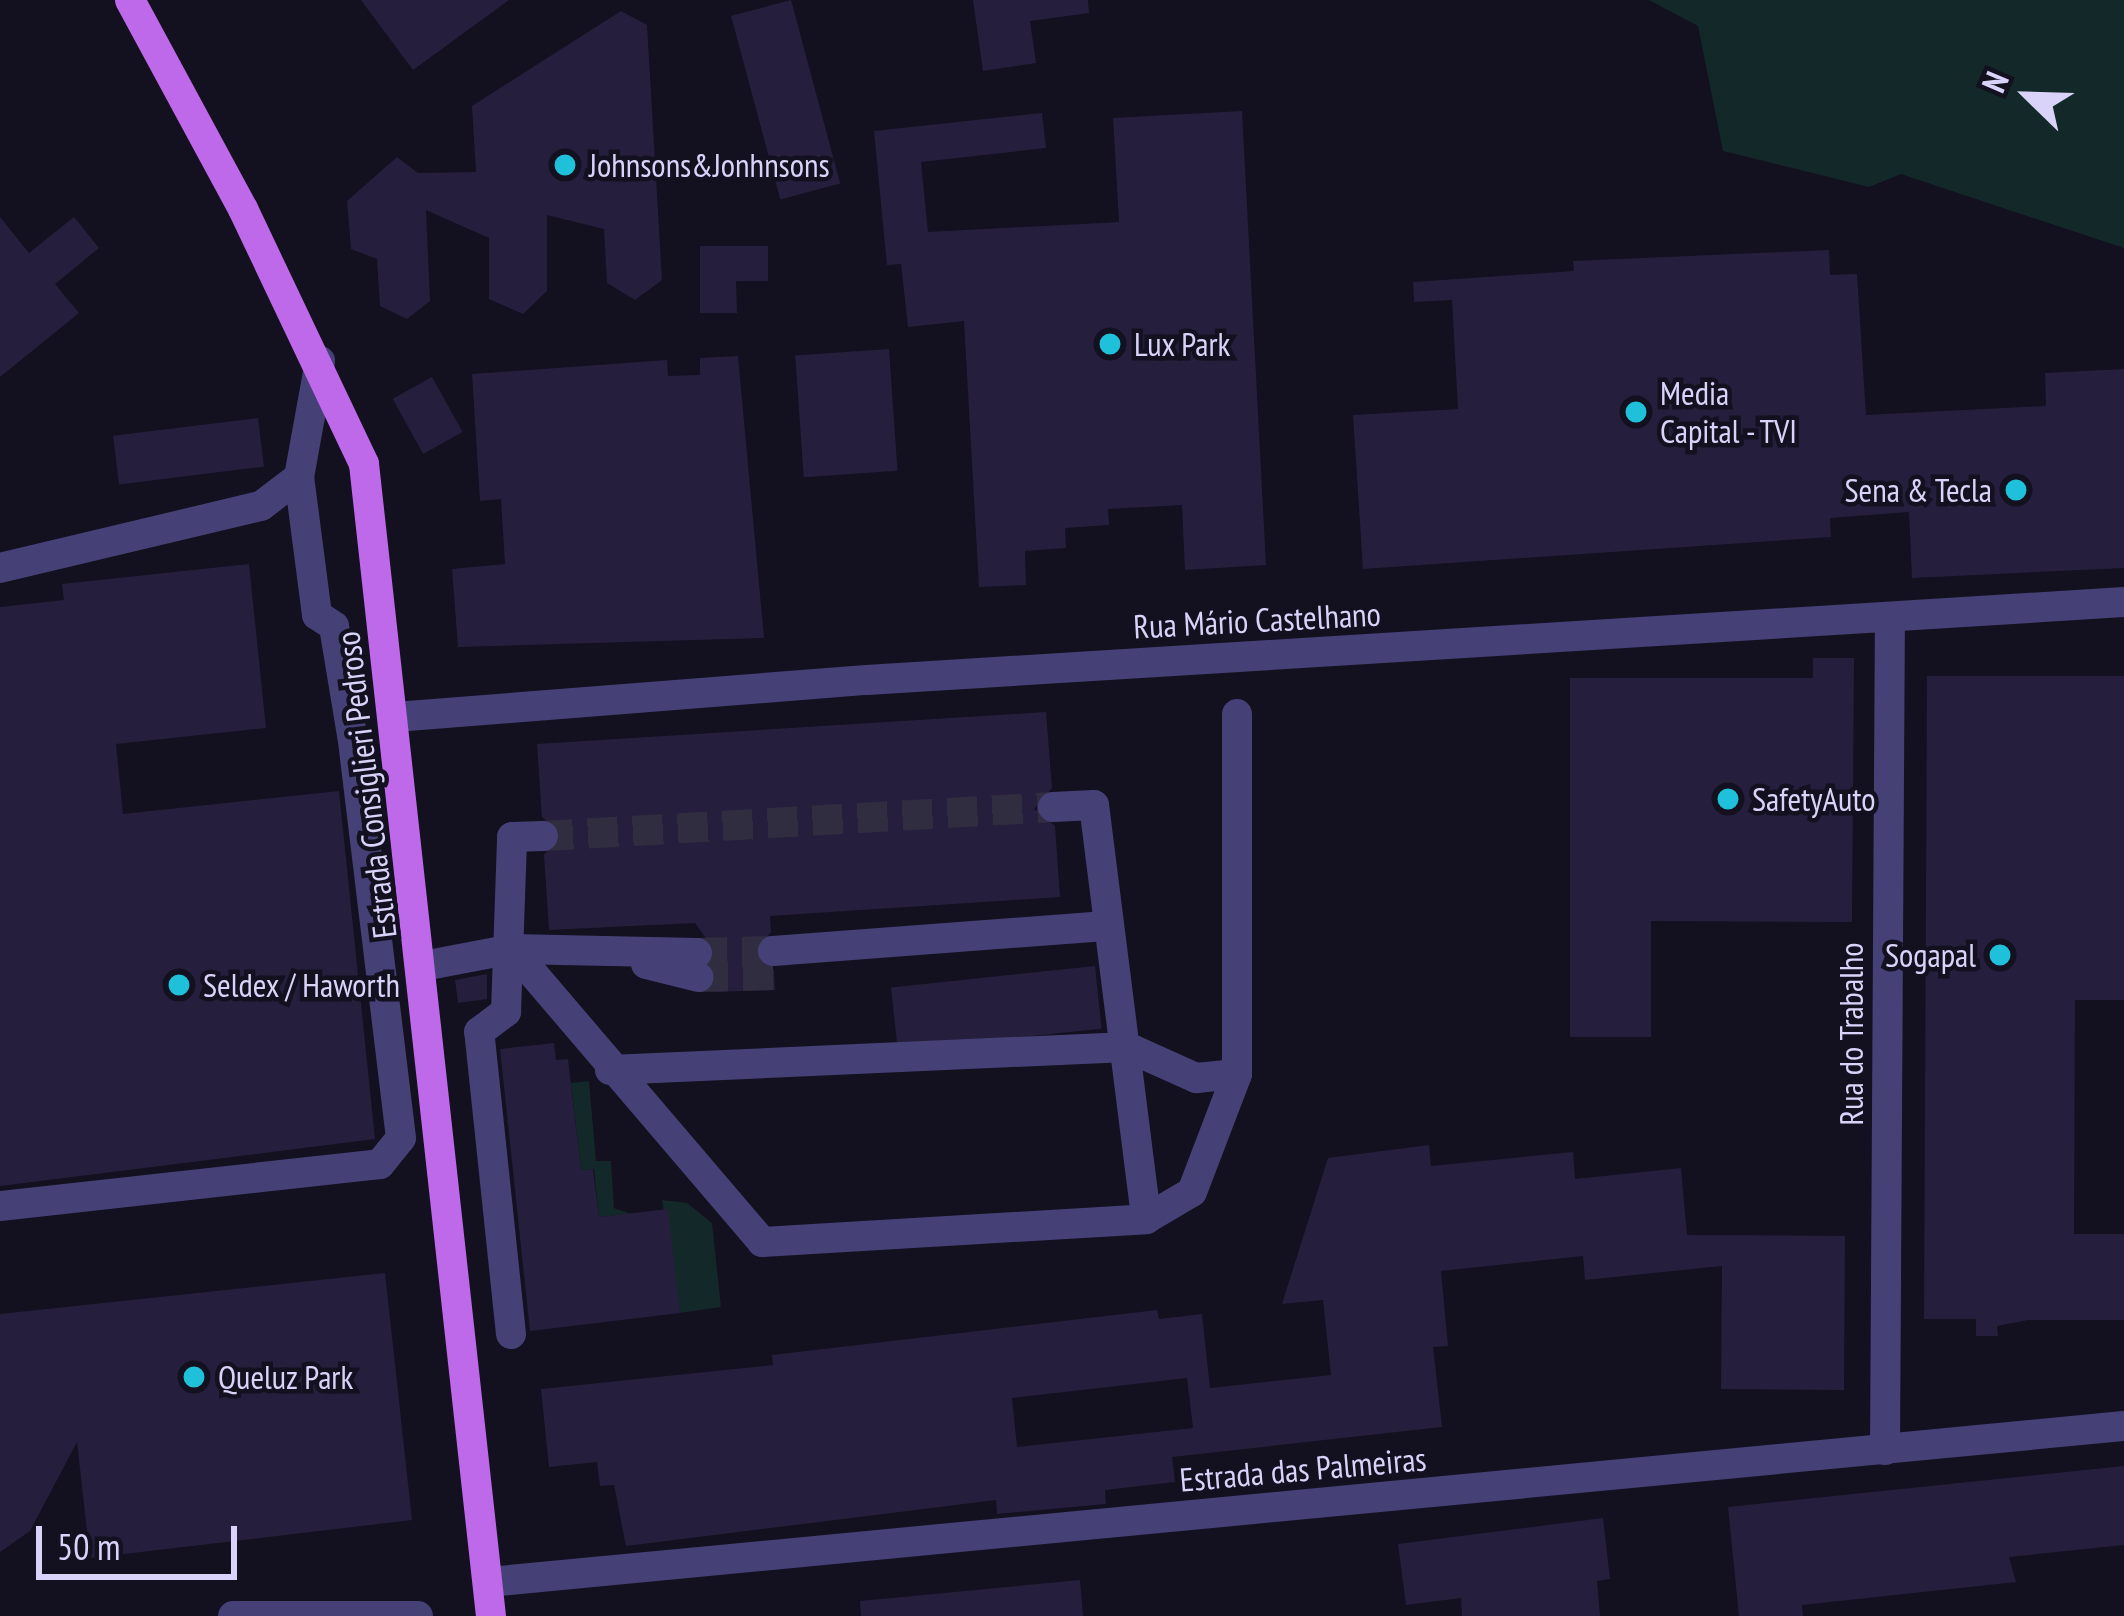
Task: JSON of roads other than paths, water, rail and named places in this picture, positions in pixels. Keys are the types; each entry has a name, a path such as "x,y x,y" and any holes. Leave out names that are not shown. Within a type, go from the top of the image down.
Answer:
{"main road":[{"name":"Estrada Consiglieri Pedroso","path":"130,0 320,361 364,464 423,966 491,1616"}],"street":[{"path":"0,1206 380,1164 401,1138 352,735 334,626 317,615 299,477 320,361"},
{"path":"0,568 261,506 299,477"},
{"name":"Rua Mário Castelhano","path":"394,718 867,680 2124,602"},
{"name":"Rua do Trabalho","path":"1885,1450 1890,618"},
{"path":"512,949 610,1070 762,1242 1145,1219 1192,1192 1237,1074 1237,714"},
{"path":"1054,807 1094,805 1145,1219"},
{"path":"511,1334 479,1032 506,1012 512,949 512,837 543,836"},
{"path":"773,953 1108,926"},
{"path":"423,966 512,949 697,955"},
{"path":"610,1070 1126,1047 1196,1078 1237,1074"},
{"name":"Estrada das Palmeiras","path":"489,1582 2124,1426"},
{"path":"232,1616 418,1616"}],"tunnel":[{"path":"543,836 1053,807"},
{"path":"697,953 773,951"},
{"path":"698,977 774,975"}],"place":[{"name":"Johnsons&Jonhnsons","path":"565,165"},
{"name":"Lux Park","path":"1110,344"},
{"name":"Media Capital - TVI","path":"1636,412"},
{"name":"Sena & Tecla","path":"2016,490"},
{"name":"SafetyAuto","path":"1728,799"},
{"name":"Sogapal","path":"2000,955"},
{"name":"Seldex / Haworth","path":"179,985"},
{"name":"Queluz Park","path":"194,1377"}]}
